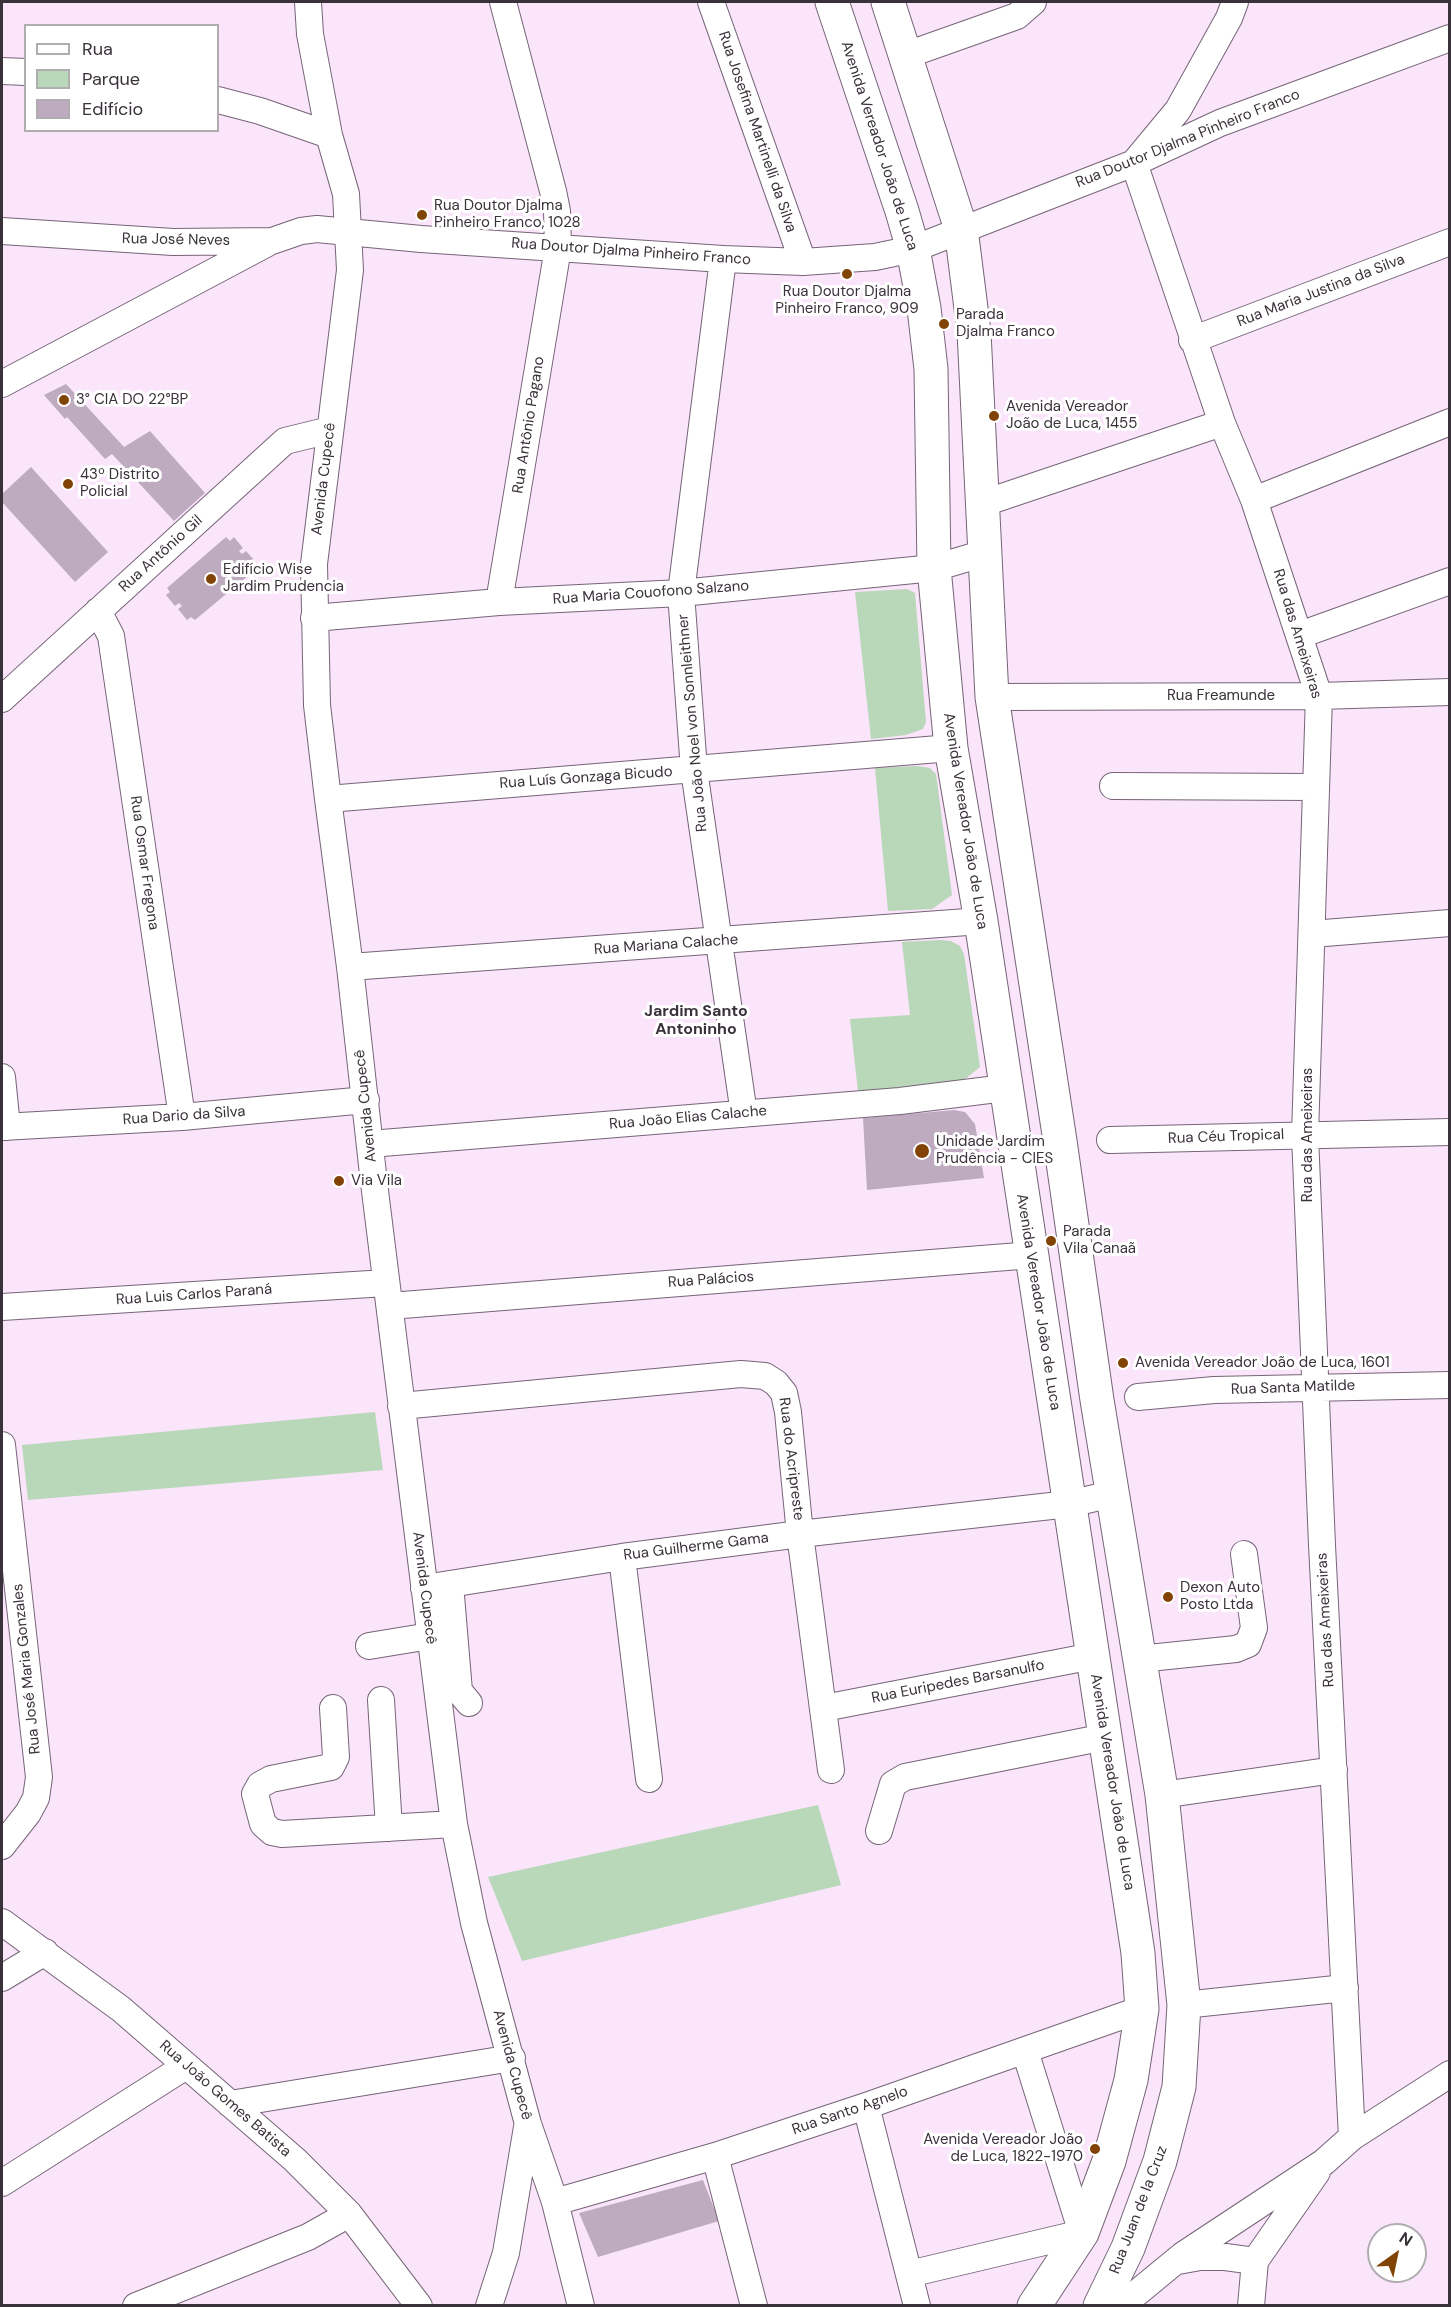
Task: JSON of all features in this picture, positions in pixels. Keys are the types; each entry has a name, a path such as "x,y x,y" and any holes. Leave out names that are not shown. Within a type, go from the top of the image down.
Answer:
{"main road":[{"name":"Avenida Vereador João de Luca","path":"832,2 913,249 924,309 931,369 934,568 951,748 981,921 1138,1953 1142,2009 1131,2080 1109,2161 1077,2242 1034,2306"},
{"path":"888,2 961,230 974,332 992,697 1112,1494 1162,1795 1184,2005"},
{"name":"Rua Juan de la Cruz","path":"1100,2306 1128,2248 1160,2161 1179,2087 1184,2005"}],"street":[{"name":"Avenida Cupecê","path":"308,2 310,34 329,135 346,194 350,270 314,564 317,705 328,799 351,967 400,1406 454,1824 474,1923 528,2124 555,2202 581,2306"},
{"name":"Rua Antônio Pagano","path":"499,602 558,248 557,211 553,191 503,2"},
{"name":"Rua Josefina Martinelli da Silva","path":"711,2 803,262"},
{"path":"904,56 1017,16 1033,2"},
{"path":"1134,163 1178,110 1224,28 1235,2"},
{"name":"Rua Doutor Djalma Pinheiro Franco","path":"349,232 723,259 803,262 875,257 913,249 1134,163 1220,123 1449,38"},
{"path":"2,71 24,72"},
{"path":"219,100 260,111 329,135"},
{"name":"Rua das Ameixeiras","path":"1134,163 1192,340 1222,423 1254,500 1300,635 1318,696 1305,1135 1322,1545 1352,2138"},
{"name":"Rua José Neves","path":"2,231 173,242 272,241 301,231 317,229 349,232"},
{"path":"2,384 272,241"},
{"name":"Rua Maria Justina da Silva","path":"1192,340 1449,242"},
{"name":"Rua João Noel von Sonnleithner","path":"723,259 681,593 694,770 744,1114"},
{"path":"1254,500 1449,422"},
{"path":"981,504 1222,423"},
{"name":"Rua Antônio Gil","path":"2,699 285,441 330,430"},
{"name":"Rua Maria Couofono Salzano","path":"314,618 499,602 681,593 934,568 985,553"},
{"path":"1300,635 1449,581"},
{"name":"Rua Osmar Fregona","path":"98,611 111,636 182,1117"},
{"name":"Rua Freamunde","path":"992,697 1449,698"},
{"name":"Rua Luís Gonzaga Bicudo","path":"328,799 951,748"},
{"path":"1113,786 1314,787"},
{"name":"Rua Mariana Calache","path":"351,967 981,921"},
{"path":"1312,934 1449,923"},
{"path":"2,1077 4,1127"},
{"name":"Rua João Elias Calache","path":"370,1144 900,1101 1005,1088"},
{"name":"Rua Dario da Silva","path":"4,1127 182,1117 366,1100"},
{"name":"Rua Céu Tropical","path":"1110,1140 1449,1132"},
{"name":"Rua Palácios","path":"388,1294 1032,1255"},
{"name":"Rua Luis Carlos Paraná","path":"2,1307 388,1294"},
{"name":"Rua do Acripreste","path":"400,1406 741,1374 765,1376 776,1383 784,1393 831,1770"},
{"name":"Rua Santa Matilde","path":"1138,1397 1214,1390 1449,1384"},
{"name":"Rua José Maria Gonzales","path":"2,1445 39,1777 36,1798 28,1813 2,1846"},
{"name":"Rua Guilherme Gama","path":"424,1588 622,1557 800,1534 1069,1504 1112,1494"},
{"path":"1139,1659 1236,1649 1248,1644 1254,1628 1244,1554"},
{"path":"622,1557 649,1779"},
{"path":"450,1584 459,1691 469,1703"},
{"path":"369,1646 430,1635"},
{"name":"Rua Euripedes Barsanulfo","path":"824,1708 1093,1656"},
{"path":"381,1700 389,1828"},
{"path":"333,1708 336,1757 331,1767 271,1779 260,1785 255,1794 263,1824 272,1832 282,1834 454,1824"},
{"path":"879,1831 893,1784 905,1777 1105,1737"},
{"path":"1162,1795 1334,1770"},
{"name":"Rua João Gomes Batista","path":"2,1923 121,2009 295,2160 349,2214 419,2306"},
{"path":"2,1978 45,1952"},
{"path":"1184,2005 1345,1988"},
{"name":"Rua Santo Agnelo","path":"555,2202 715,2156 866,2106 1142,2009"},
{"path":"909,2274 1037,2245 1052,2239 1077,2242 1025,2051"},
{"path":"230,2104 512,2058"},
{"path":"2,2183 186,2066"},
{"path":"1121,2306 1175,2261 1324,2162 1352,2138 1449,2074"},
{"path":"866,2106 917,2306"},
{"path":"489,2306 506,2253 528,2124"},
{"path":"715,2156 754,2306"},
{"path":"1251,2306 1255,2261 1324,2162"},
{"path":"136,2306 308,2237 349,2214"},
{"path":"1175,2261 1200,2257 1225,2257 1255,2261"},
{"path":"1116,2272 1134,2284 1147,2284"}],"green space":[{"path":"907,589 915,593 926,722 923,729 906,735 871,739 855,592"},
{"path":"917,766 930,768 936,774 952,895 932,909 888,911 875,768"},
{"path":"951,941 960,946 964,954 980,1067 964,1080 858,1092 850,1019 910,1015 902,942"},
{"path":"375,1412 383,1470 28,1500 22,1445"},
{"path":"818,1805 841,1885 522,1961 488,1877"}],"building":[{"path":"66,384 124,447 150,431 205,493 174,521 112,454 105,459 44,395"},
{"path":"31,467 108,552 75,582 2,502 2,494"},
{"name":"Edifício Wise Jardim Prudencia","path":"226,537 230,541 234,537 243,548 239,551 242,554 246,551 256,562 251,565 255,570 195,620 191,617 187,620 178,609 182,606 179,603 175,606 166,595 170,592 167,588"},
{"name":"Unidade Jardim Prudência - CIES","path":"954,1110 965,1112 975,1124 984,1178 867,1190 863,1118"},
{"path":"703,2180 719,2221 598,2257 579,2213"}],"place":[{"name":"Rua Doutor Djalma Pinheiro Franco, 1028","path":"422,215"},
{"name":"Rua Doutor Djalma Pinheiro Franco, 909","path":"847,274"},
{"name":"Parada Djalma Franco","path":"944,324"},
{"name":"3° CIA DO 22°BP","path":"64,400"},
{"name":"Avenida Vereador João de Luca, 1455","path":"994,416"},
{"name":"43º Distrito Policial","path":"68,484"},
{"name":"Edifício Wise Jardim Prudencia","path":"211,579"},
{"name":"Unidade Jardim Prudência - CIES","path":"922,1151"},
{"name":"Via Vila","path":"339,1181"},
{"name":"Parada Vila Canaã","path":"1051,1241"},
{"name":"Avenida Vereador João de Luca, 1601","path":"1123,1363"},
{"name":"Dexon Auto Posto Ltda","path":"1168,1597"},
{"name":"Avenida Vereador João de Luca, 1822-1970","path":"1095,2149"}],"district":[{"name":"Jardim Santo Antoninho","path":"696,1021"}]}
